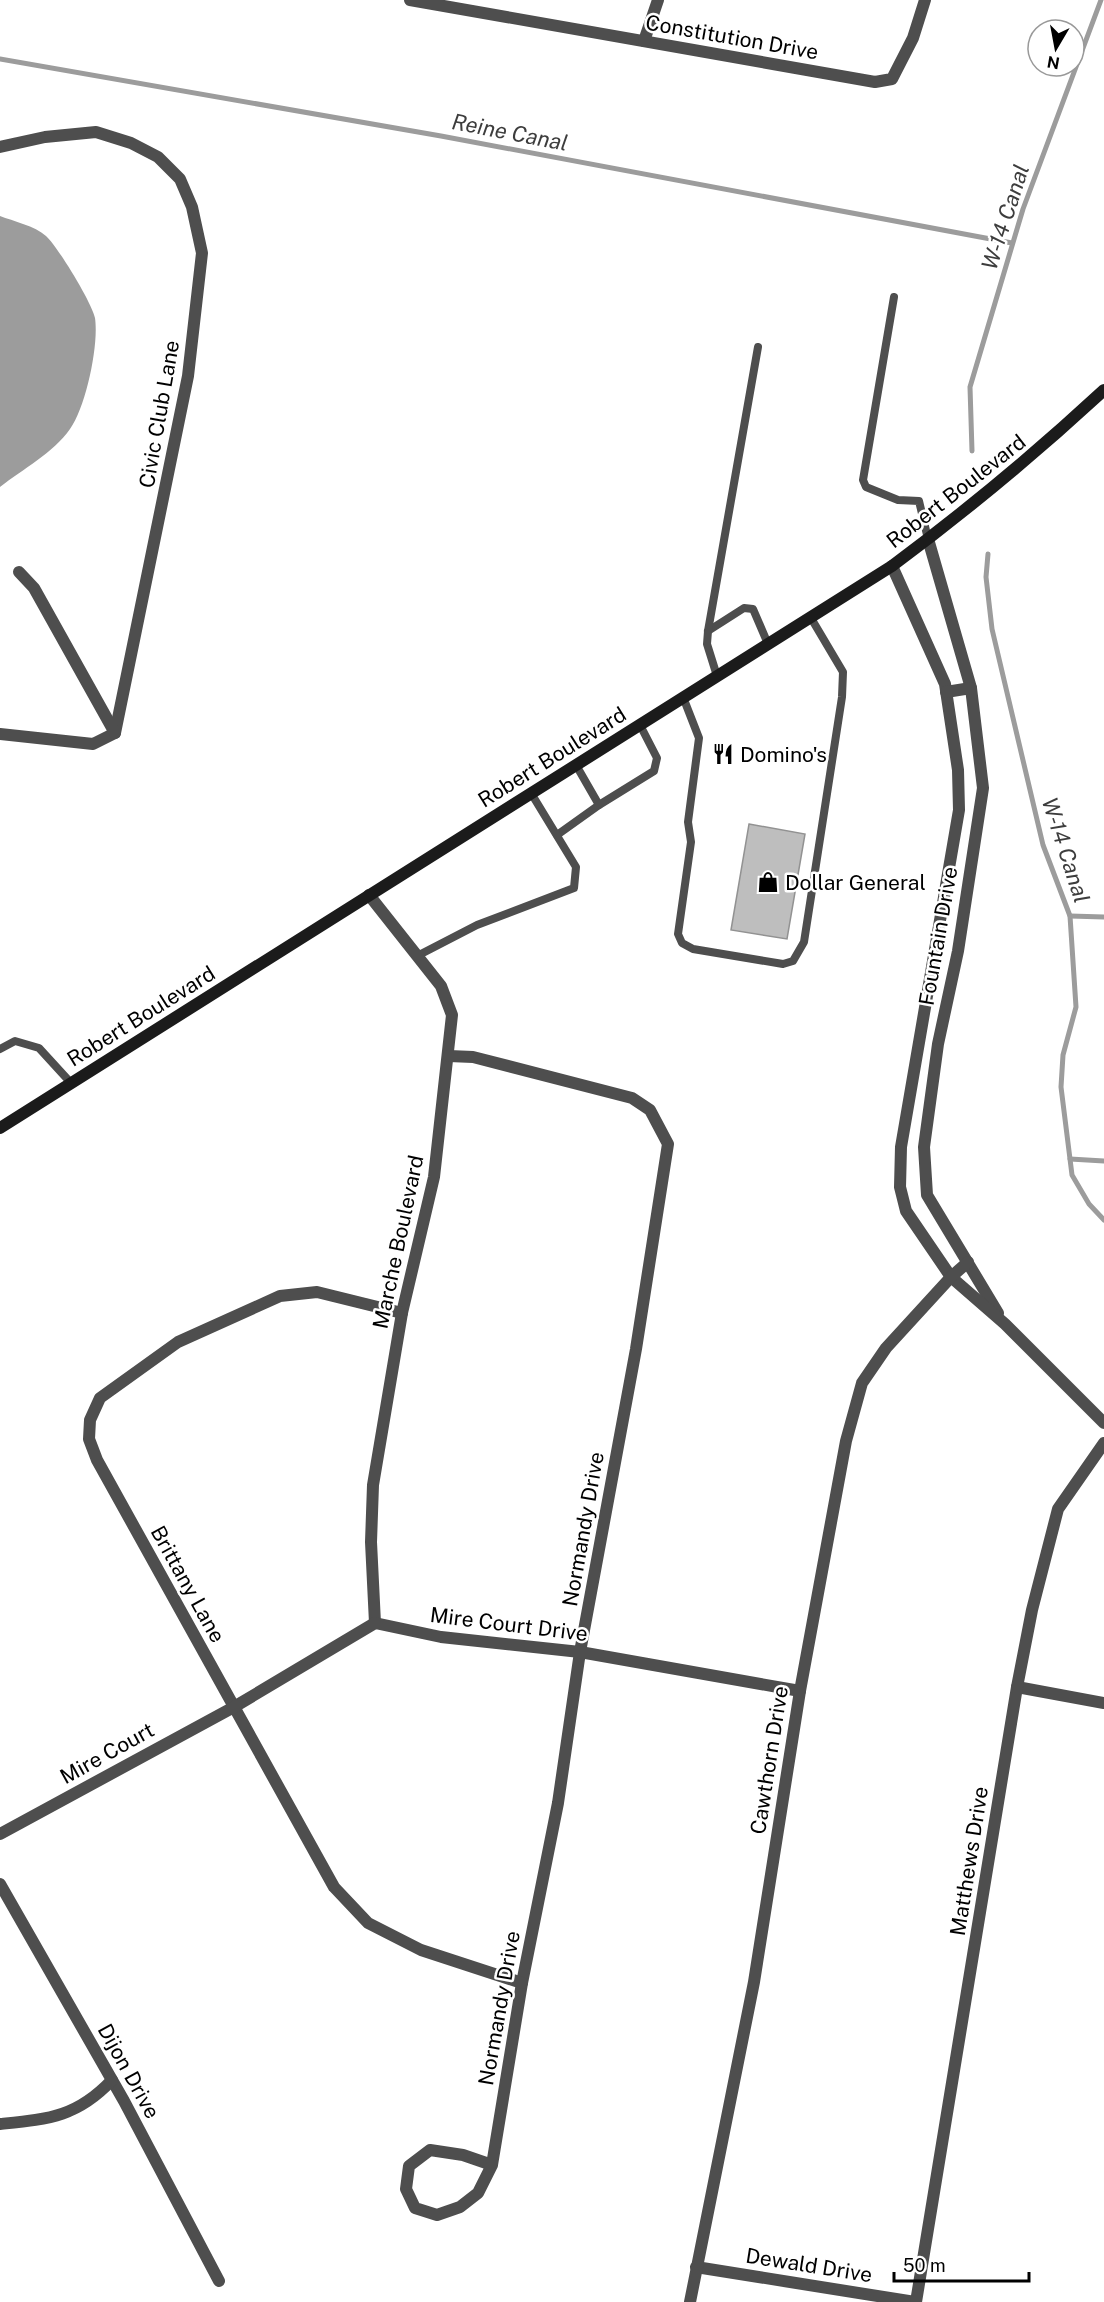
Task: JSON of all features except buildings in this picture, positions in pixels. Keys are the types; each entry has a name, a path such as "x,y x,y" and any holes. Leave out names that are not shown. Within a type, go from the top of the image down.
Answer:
{"main road":[{"name":"Robert Boulevard","path":"0,1128 892,566 1043,447 1104,390"}],"street":[{"name":"Constitution Drive","path":"410,0 875,82 892,79 913,38 925,0"},
{"path":"644,41 658,0"},
{"name":"Civic Club Lane","path":"0,147 45,137 96,132 131,143 158,157 180,179 192,207 202,254 188,376 115,734"},
{"name":"Fountain Drive","path":"928,539 970,688 983,788 958,951 934,1071 924,1147 927,1195 1005,1324"},
{"name":"Fountain Drive","path":"892,566 945,684 958,770 959,810 901,1148 900,1187 906,1211 951,1277 1005,1324 1104,1423"},
{"path":"0,734 93,744 115,734 34,588 19,572"},
{"path":"946,692 970,688"},
{"name":"Marche Boulevard","path":"369,895 441,986 452,1015 434,1177 402,1313 373,1485 371,1542 375,1623"},
{"name":"Normandy Drive","path":"449,1056 473,1057 632,1098 650,1110 668,1144 636,1349 580,1652 558,1803 522,1983 492,2165 478,2193 460,2207 437,2215 415,2208 406,2188 410,2166 430,2150 463,2155 492,2165"},
{"path":"915,1068 934,1071"},
{"name":"Cawthorn Drive","path":"690,2302 754,1982 800,1691 846,1442 862,1383 886,1348 951,1277 968,1262"},
{"name":"Brittany Lane","path":"402,1313 317,1292 280,1296 178,1342 100,1398 90,1420 89,1439 97,1460 334,1887 368,1923 422,1950 522,1983"},
{"name":"Matthews Drive","path":"916,2302 1017,1687 1032,1610 1058,1509 1104,1443"},
{"path":"234,1707 375,1623"},
{"name":"Mire Court Drive","path":"375,1623 441,1637 580,1652 800,1691"},
{"path":"1017,1687 1104,1703"},
{"name":"Mire Court","path":"0,1834 234,1707"},
{"name":"Dijon Drive","path":"0,1884 112,2080 219,2281"},
{"path":"0,2124 70,2112 95,2097 112,2080"},
{"name":"Dewald Drive","path":"696,2267 916,2302"}],"lane":[{"path":"894,297 863,480 866,487 898,500 919,501 928,539"},
{"path":"717,676 707,644 708,631 758,347"},
{"path":"708,631 744,608 753,609 768,644"},
{"path":"683,698 699,738 688,822 691,842 678,934 682,943 693,949 783,964 793,961 804,942 843,689 843,672 811,618"},
{"path":"557,835 599,805 654,771 657,758 640,725"},
{"path":"576,765 599,805"},
{"path":"417,956 477,925 574,888 576,867 531,794"},
{"path":"0,1049 15,1041 39,1048 71,1083"}],"shaded area":[{"path":"0,216 36,229 46,236 66,263 88,300 95,318 96,330 86,391 70,429 46,453 0,487"}],"waterway":[{"name":"W-14 Canal","path":"972,451 970,387 1023,209 1101,0"},
{"name":"Reine Canal","path":"0,59 441,136 1012,243"},
{"name":"W-14 Canal","path":"988,554 986,577 992,629 1043,845 1070,916 1076,1007 1063,1055 1061,1087 1072,1175 1089,1204 1104,1220"},
{"path":"1070,916 1104,917"},
{"path":"1070,1159 1104,1161"}],"place":[{"name":"Domino's","path":"723,754"},
{"name":"Dollar General","path":"768,882"}]}
